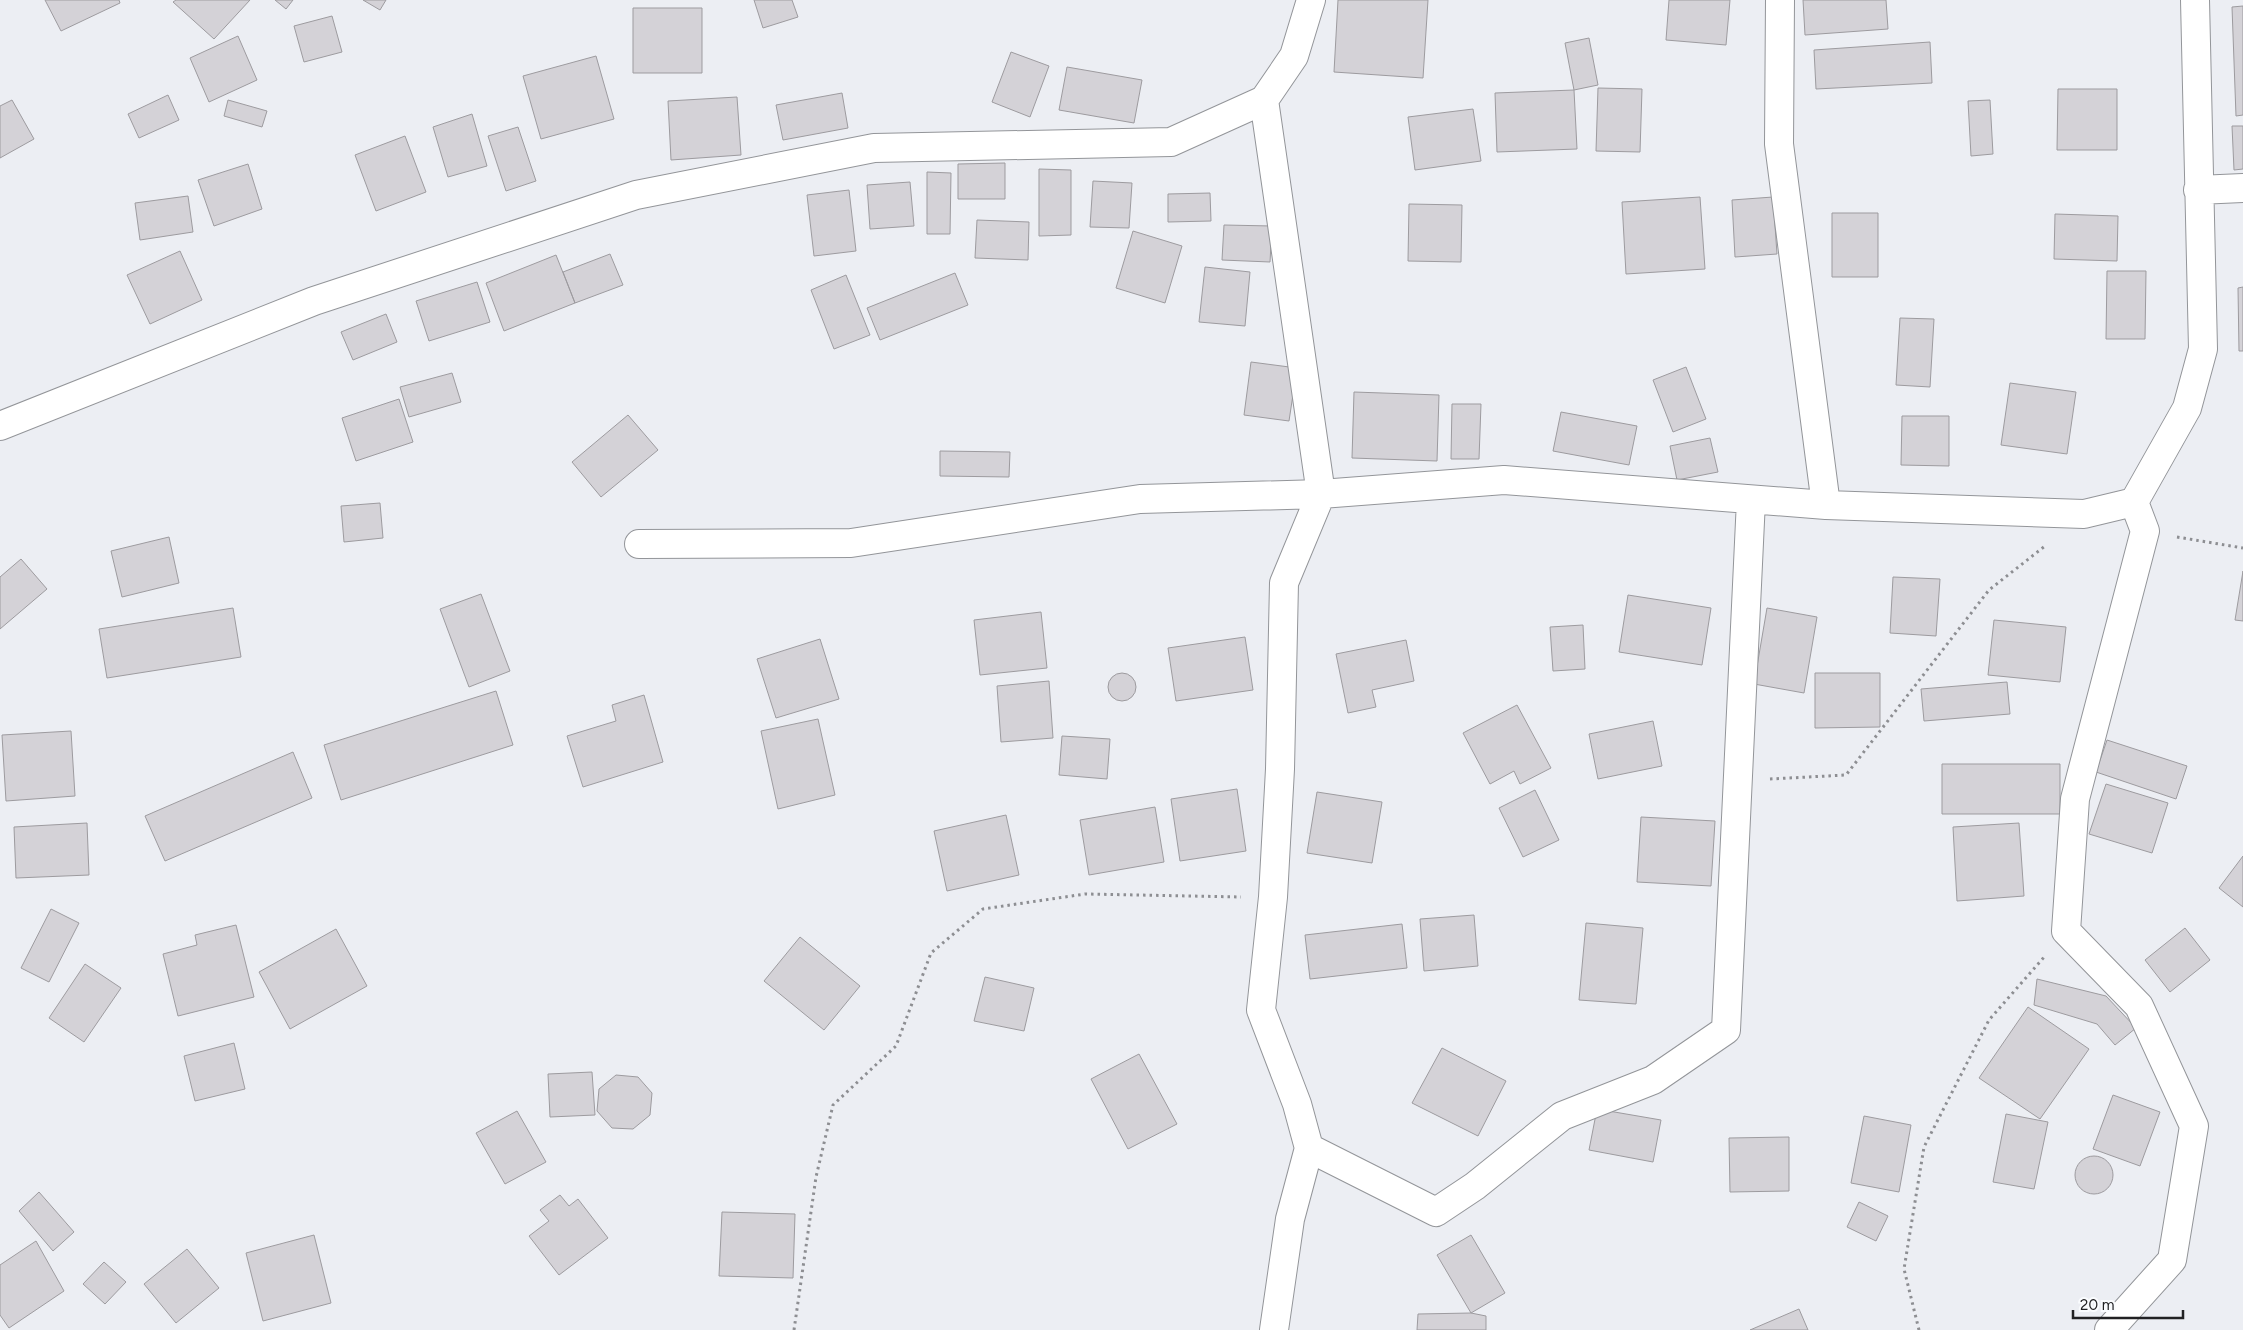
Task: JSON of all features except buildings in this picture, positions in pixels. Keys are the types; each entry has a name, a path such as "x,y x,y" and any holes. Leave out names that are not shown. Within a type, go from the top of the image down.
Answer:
{"street":[{"path":"0,426 314,301 636,195 874,148 1170,142 1264,100 1294,56 1311,0"},
{"path":"1780,0 1778,144 1826,505"},
{"path":"639,544 850,544 1140,500 1320,494 1504,480 1826,505 2084,514 2134,502 2187,408 2203,348 2194,0"},
{"path":"1264,100 1320,494 1284,583 1280,769 1273,897 1260,1010 1297,1104 1309,1148 1290,1218 1274,1330"},
{"path":"2198,190 2243,188"},
{"path":"1309,1148 1436,1212 1475,1186 1562,1116 1653,1080 1726,1030 1751,500"},
{"path":"2109,1330 2172,1260 2194,1126 2140,1006 2066,931 2075,799 2145,532 2134,502"}],"path":[{"path":"1738,781 1846,775 1989,590 2084,514"},
{"path":"2145,532 2243,548"},
{"path":"794,1330 816,1177 833,1105 896,1046 931,953 983,909 1085,894 1273,897"},
{"path":"1918,1330 1904,1269 1924,1147 1989,1020 2066,931"}]}
